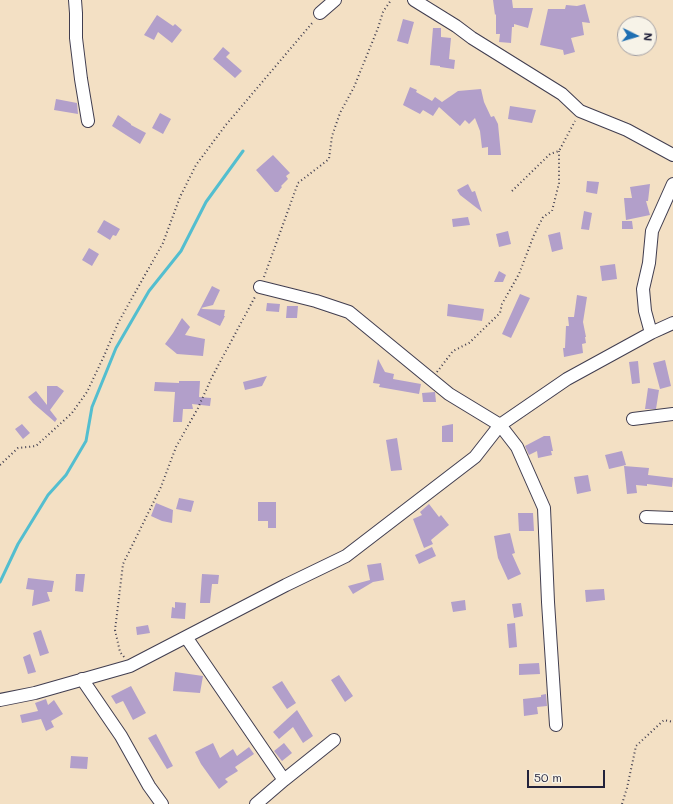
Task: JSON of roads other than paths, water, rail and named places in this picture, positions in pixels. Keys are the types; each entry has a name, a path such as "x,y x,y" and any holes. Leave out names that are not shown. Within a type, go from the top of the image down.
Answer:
{"street":[{"path":"75,0 76,38 88,121"},
{"path":"320,13 335,0"},
{"path":"414,0 562,94 580,111 627,130 673,155"},
{"path":"650,333 643,289 649,263 652,232 673,184"},
{"path":"260,287 316,301 349,312 449,394 500,425 517,447 544,508 556,725"},
{"path":"0,700 35,693 130,666 286,585 346,556 475,457 500,425 567,379 650,333 673,323"},
{"path":"634,420 673,414"},
{"path":"646,517 673,518"},
{"path":"186,637 284,780"},
{"path":"82,679 121,736 149,786 162,804"},
{"path":"256,804 334,740"}],"waterway":[{"path":"0,582 18,544 48,495 66,475 86,441 92,407 116,348 149,291 181,251 206,202 243,151"}]}
